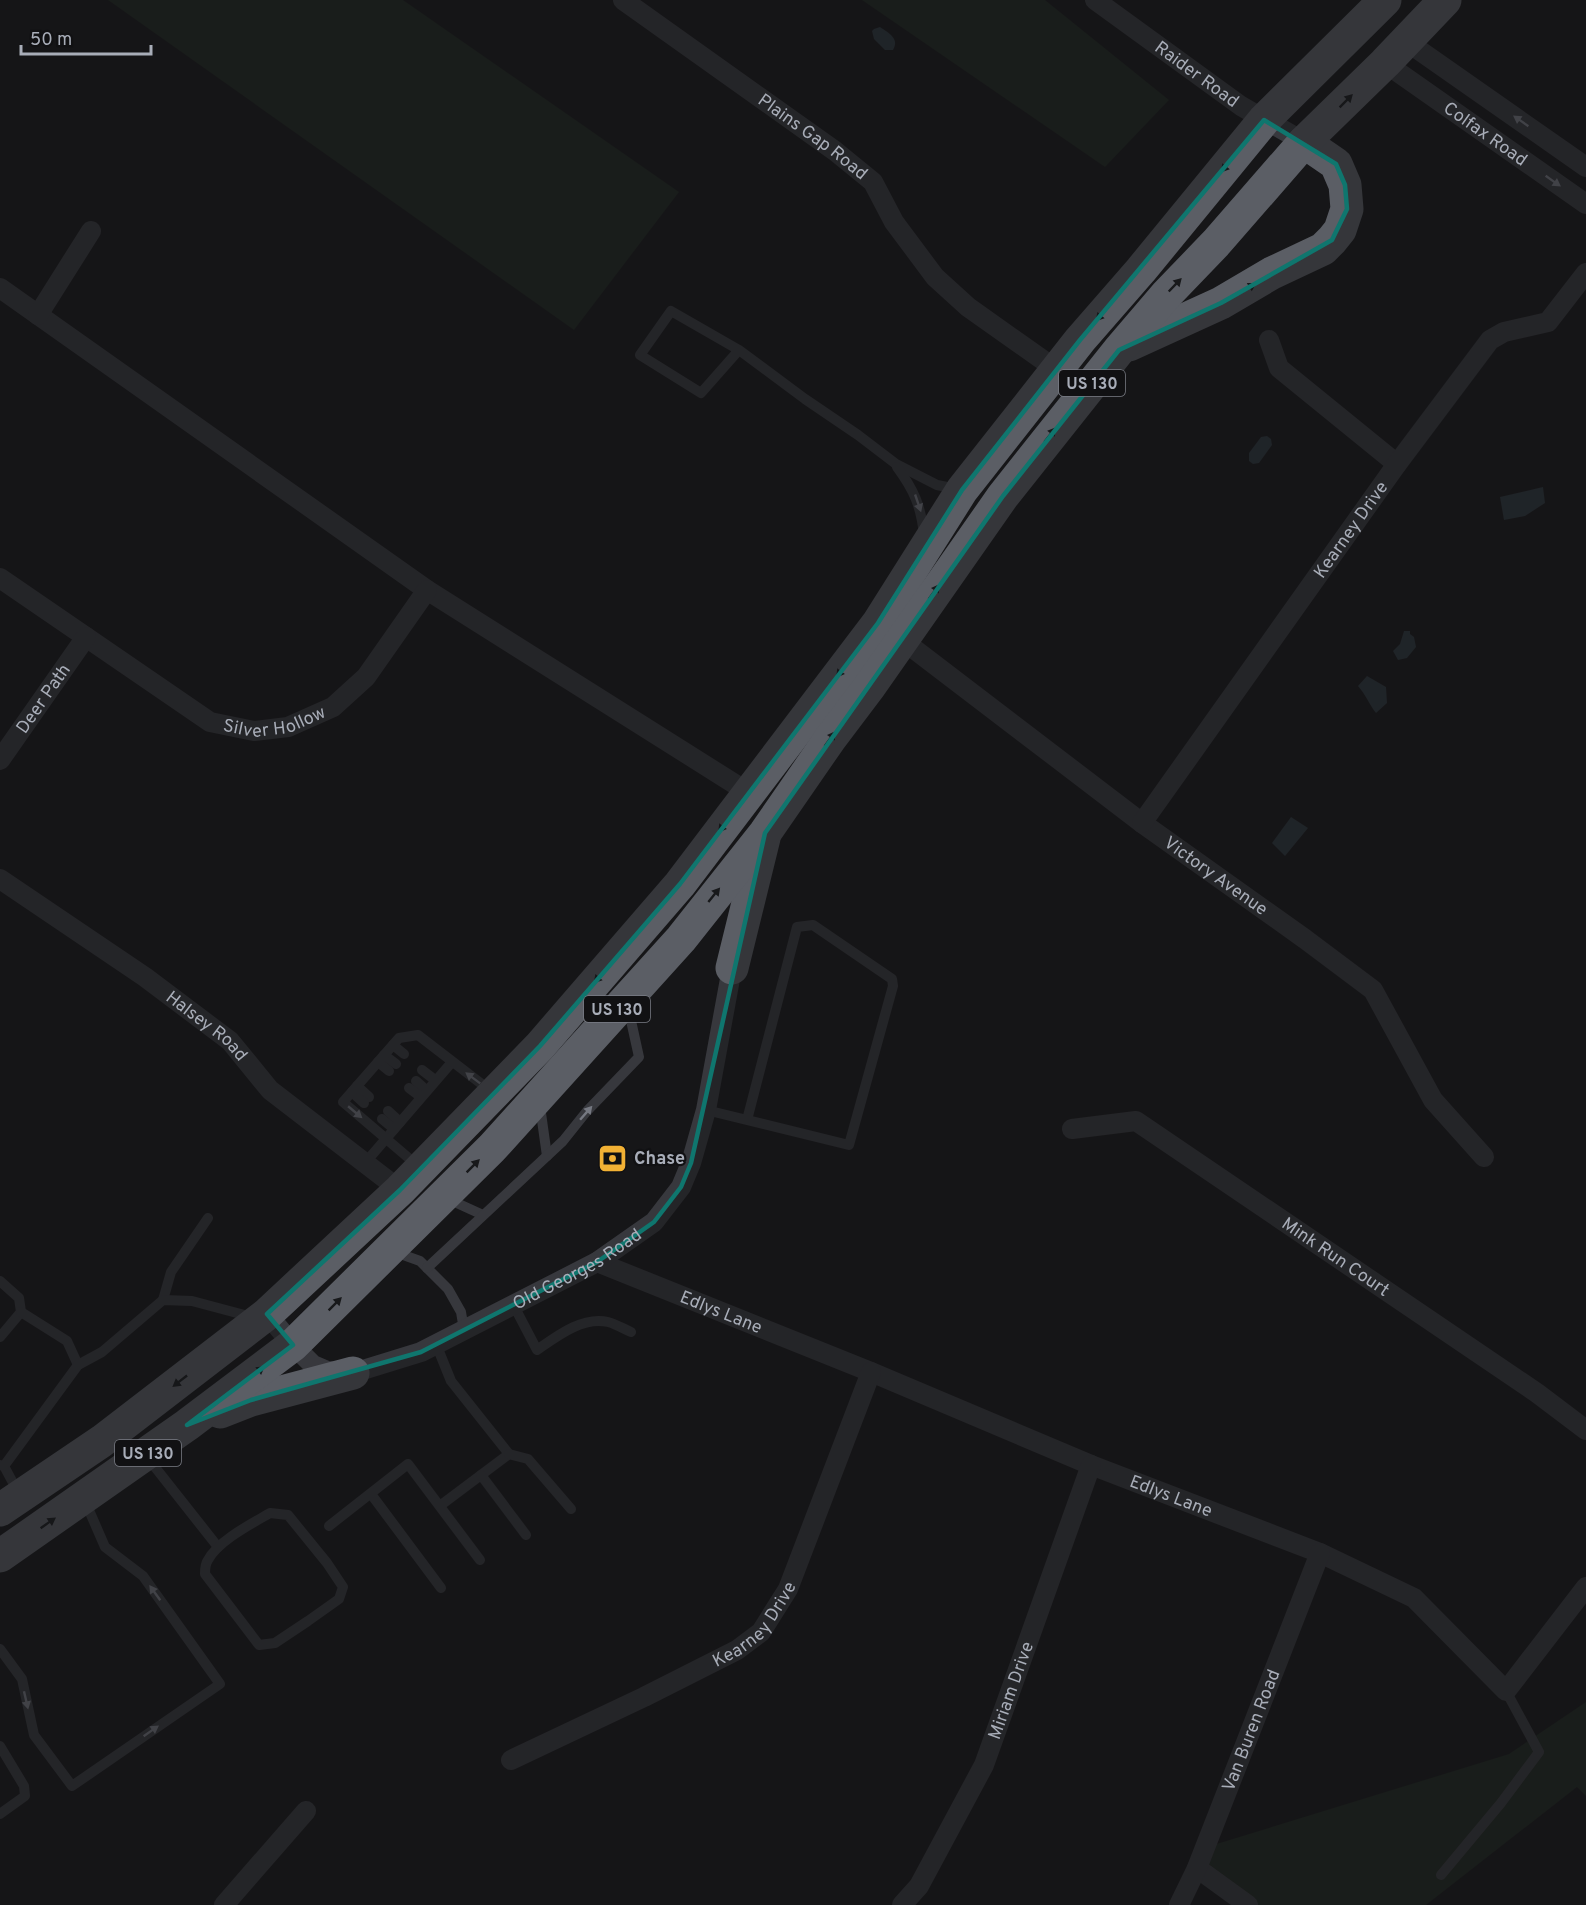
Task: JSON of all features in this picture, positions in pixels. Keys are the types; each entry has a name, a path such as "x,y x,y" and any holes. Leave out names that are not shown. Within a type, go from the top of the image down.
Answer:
{"highway":[{"name":"US 130","path":"0,1556 187,1425 293,1345 492,1148 681,939 765,833 889,631 925,549 962,490 1057,370 1264,120 1385,0"},
{"name":"US 130","path":"10,1504 102,1441 264,1317 410,1179 540,1046 680,884 749,793 1003,496 1061,421 1166,295 1216,243 1305,142 1445,0"},
{"path":"1119,350 1221,303 1272,273 1323,249 1332,240 1340,230 1347,209 1346,185 1336,164 1305,142"},
{"path":"732,968 765,833"},
{"path":"681,939 698,935 713,938 725,950 732,968"},
{"path":"187,1425 251,1400 353,1373"}],"street":[{"name":"Plains Gap Road","path":"623,0 835,151 873,182 894,222 935,277 968,307 1057,370"},
{"name":"Raider Road","path":"1095,0 1214,88 1264,120 1305,142"},
{"name":"Colfax Road","path":"1395,52 1586,167"},
{"name":"Colfax Road","path":"1395,52 1586,204"},
{"path":"38,315 91,231"},
{"name":"Kearney Drive","path":"1142,824 1398,464 1490,340 1504,332 1548,322 1586,273"},
{"path":"0,288 427,590 749,793"},
{"path":"1269,340 1279,368 1398,464"},
{"name":"Silver Hollow","path":"0,578 210,722 254,731 288,727 333,707 366,677 427,590"},
{"name":"Victory Avenue","path":"889,631 1142,824 1305,939 1372,990 1433,1100 1484,1157"},
{"name":"Deer Path","path":"0,760 86,637"},
{"name":"Halsey Road","path":"0,879 145,977 231,1041 270,1090 364,1163 410,1179"},
{"name":"Old Georges Road","path":"264,1317 320,1369 353,1373 421,1352 597,1262 654,1222 681,1187 691,1162 706,1110 732,968"},
{"name":"Mink Run Court","path":"1072,1129 1136,1121 1537,1393 1586,1430"},
{"name":"Edlys Lane","path":"597,1262 871,1372 1091,1465 1320,1553 1414,1598 1506,1691"},
{"name":"Kearney Drive","path":"511,1760 737,1650 760,1632 788,1589 871,1372"},
{"name":"Miriam Drive","path":"902,1905 919,1886 984,1765 1091,1465"},
{"name":"Van Buren Road","path":"1179,1905 1197,1868 1320,1553"},
{"path":"1506,1691 1586,1587"},
{"path":"224,1905 306,1811"},
{"path":"1197,1868 1248,1905"}],"lane":[{"path":"739,350 701,393 640,355 671,311 739,350 896,464 936,485 962,490"},
{"path":"896,464 913,488 921,513 925,549"},
{"path":"706,1110 849,1145 893,986 892,979 813,925 797,927 747,1120"},
{"path":"427,1268 563,1141 587,1111 639,1057 626,999"},
{"path":"410,1179 386,1139 343,1102 399,1038 418,1035 494,1093"},
{"path":"393,1045 404,1054"},
{"path":"381,1059 393,1067"},
{"path":"364,1163 452,1062"},
{"path":"422,1070 435,1080"},
{"path":"412,1084 423,1094"},
{"path":"355,1089 367,1100"},
{"path":"539,1096 547,1156"},
{"path":"385,1115 397,1126"},
{"path":"443,1197 483,1215"},
{"path":"10,1504 2,1466 78,1365 102,1352 164,1300 171,1272 208,1218"},
{"path":"389,1250 420,1261 447,1289 461,1312 464,1329"},
{"path":"0,1281 19,1298 21,1312 0,1337"},
{"path":"164,1300 192,1301 264,1317"},
{"path":"513,1304 537,1350 564,1331 592,1321 608,1322 631,1332"},
{"path":"21,1312 66,1341 78,1365"},
{"path":"436,1344 451,1381 509,1454 528,1459 571,1509"},
{"path":"441,1505 509,1454"},
{"path":"145,1455 218,1547"},
{"path":"329,1526 408,1464 480,1560"},
{"path":"481,1475 526,1535"},
{"path":"371,1494 441,1588"},
{"path":"0,1650 22,1680 34,1735 72,1786 220,1684 142,1576 105,1547 84,1498"},
{"path":"270,1513 288,1515 343,1587 339,1599 275,1643 259,1645 205,1574 207,1561 218,1547 270,1513"},
{"name":"Edlys Lane","path":"1441,1875 1501,1803 1539,1752 1506,1691"},
{"path":"0,1746 24,1786 25,1796 0,1814"}],"highlighted area":[{"path":"1264,120 1336,164 1345,185 1347,209 1332,240 1221,303 1119,350 1003,496 765,833 691,1163 681,1187 654,1222 597,1262 421,1352 251,1400 187,1425 293,1345 267,1314 400,1190 540,1046 680,884 878,623 962,490 1080,340"}],"shaded area":[{"path":"108,0 403,0 679,192 574,330"},
{"path":"862,0 1045,0 1169,100 1105,167"},
{"path":"880,27 894,39 893,50 885,50 874,39 872,31"},
{"path":"1267,436 1271,439 1272,445 1259,463 1253,464 1249,461 1249,453 1261,437"},
{"path":"1543,487 1545,503 1525,516 1504,520 1500,497"},
{"path":"1404,631 1410,631 1416,647 1407,658 1398,660 1393,651 1400,644"},
{"path":"1367,676 1386,687 1387,703 1376,713 1358,686"},
{"path":"1291,817 1308,828 1285,856 1272,843"},
{"path":"1586,1702 1586,1796 1577,1787 1426,1905 1244,1905 1201,1872 1210,1846 1509,1754"}],"place":[{"name":"Chase","path":"613,1158"}]}
